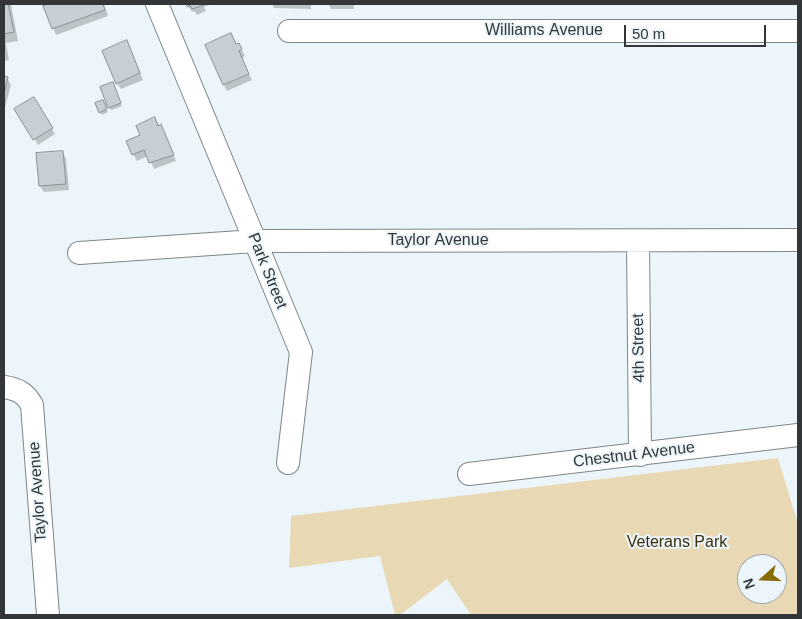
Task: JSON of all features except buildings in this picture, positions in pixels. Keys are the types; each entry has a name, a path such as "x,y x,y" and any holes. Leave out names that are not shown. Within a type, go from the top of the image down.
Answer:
{"street":[{"name":"Park Street","path":"157,4 301,352 288,462"},
{"name":"Williams Avenue","path":"290,31 798,31"},
{"name":"Taylor Avenue","path":"79,253 255,241 798,240"},
{"name":"4th Street","path":"638,241 640,455"},
{"name":"Taylor Avenue","path":"4,387 15,389 26,395 32,405 48,615"},
{"name":"Chestnut Avenue","path":"469,474 798,435"}],"green space":[{"name":"Veterans Park","path":"778,458 798,524 798,615 471,615 447,579 400,615 395,615 380,556 289,568 291,516"}]}
